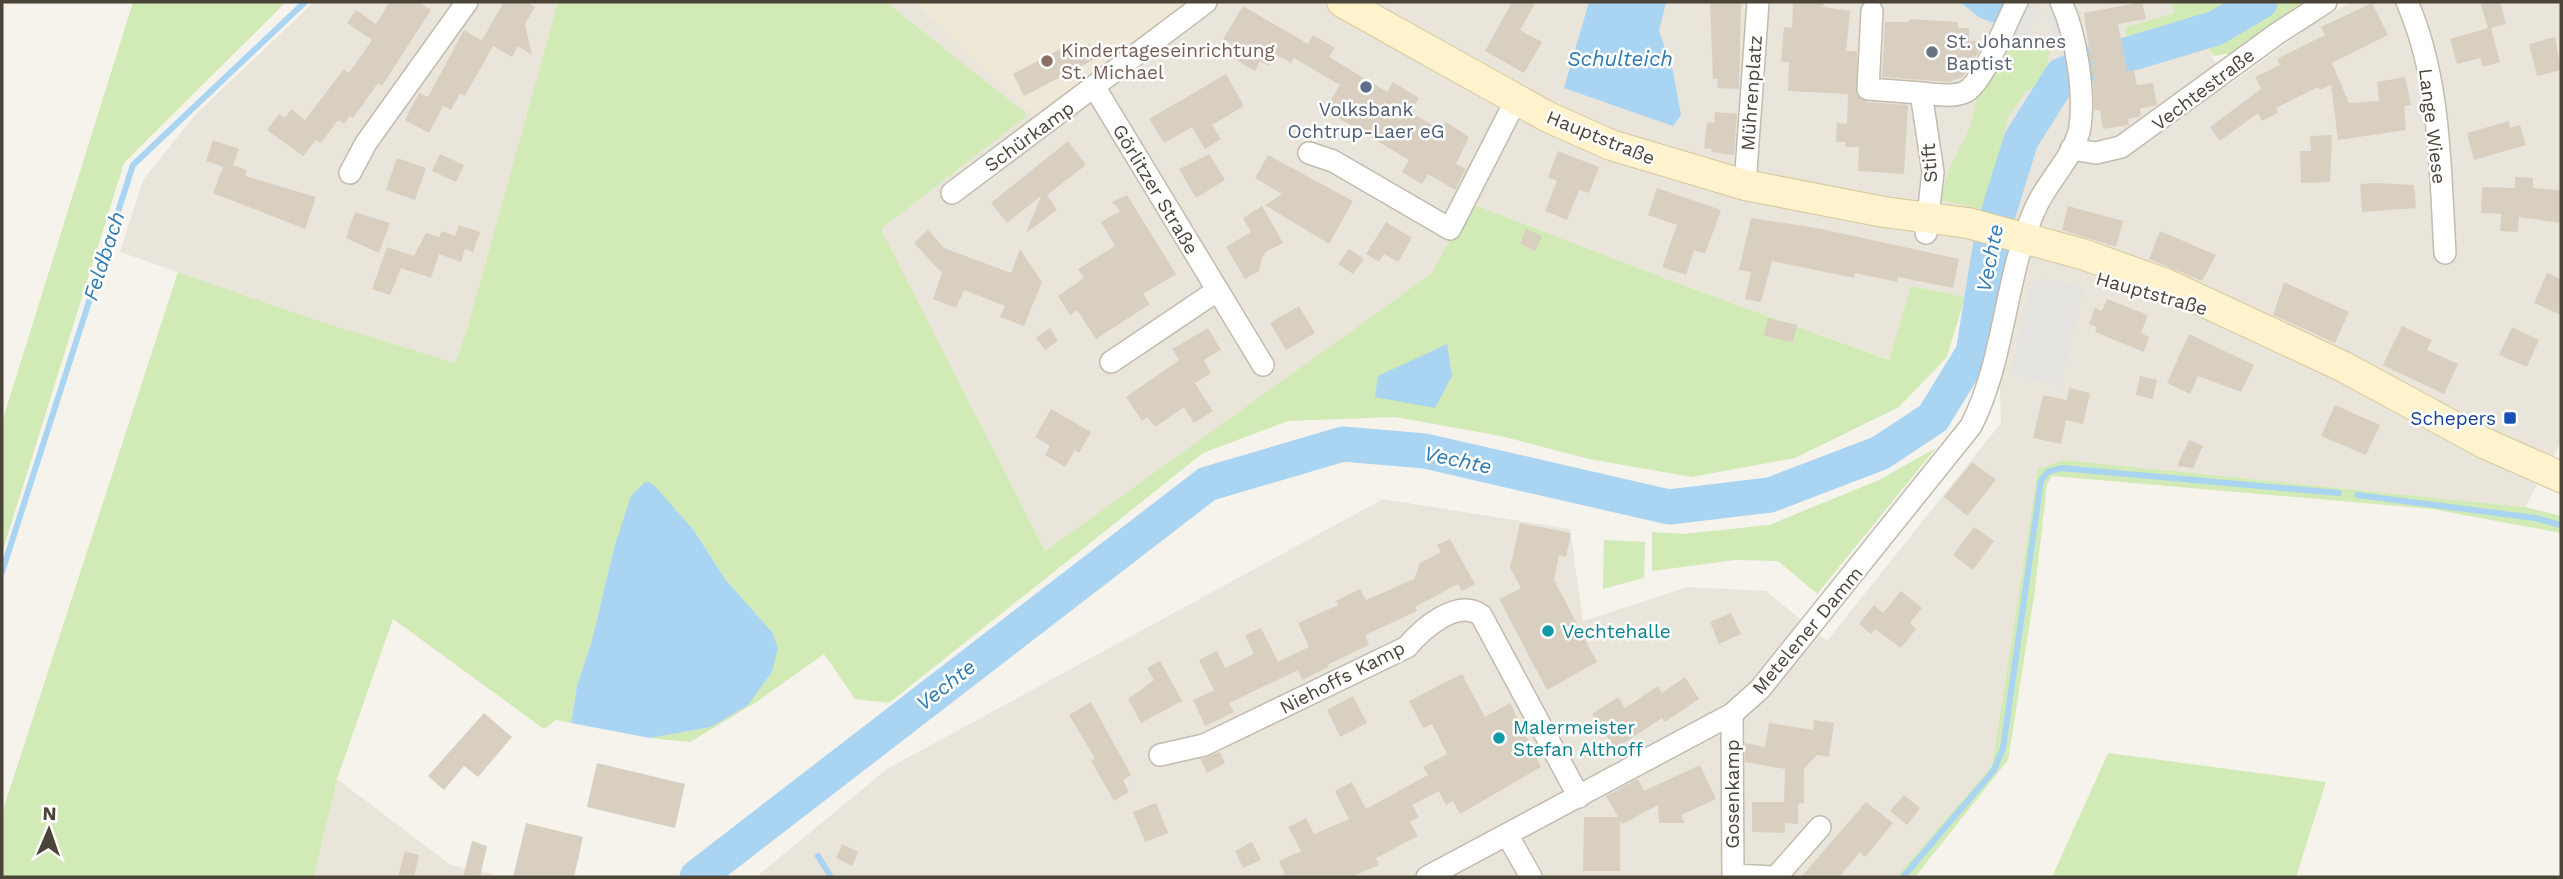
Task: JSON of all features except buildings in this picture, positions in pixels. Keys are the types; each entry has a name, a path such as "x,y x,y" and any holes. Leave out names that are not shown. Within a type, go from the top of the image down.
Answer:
{"main road":[{"name":"Hauptstraße","path":"1342,2 1516,100 1611,145 1745,185 1884,212 2166,284 2220,312 2397,393 2484,443 2561,477"},
{"name":"Hauptstraße","path":"2397,393 2492,425 2561,457"}],"street":[{"path":"350,173 366,143 467,2"},
{"name":"Schürkamp","path":"952,193 1206,2"},
{"name":"Mührenplatz","path":"1745,185 1758,2"},
{"path":"1872,11 1868,89 1953,95 1966,92 1982,76 2017,2"},
{"name":"Metelener Damm","path":"1427,877 1732,714 1768,680 1971,426 1987,395 2013,244 2071,149 2079,131 2083,103 2061,2"},
{"name":"Vechtestraße","path":"2071,149 2096,153 2121,146 2147,131 2278,33 2326,2"},
{"name":"Lange Wiese","path":"2407,2 2420,36 2435,112 2445,253"},
{"name":"Görlitzer Straße","path":"1095,88 1263,365"},
{"name":"Stift","path":"1921,93 1933,172 1928,224"},
{"path":"1309,153 1332,161 1450,229 1516,100"},
{"path":"1111,362 1218,290"},
{"name":"Niehoffs Kamp","path":"1160,755 1204,745 1407,647 1422,629 1464,609 1473,609 1481,615 1579,797"},
{"name":"Gosenkamp","path":"1732,714 1733,875 1775,877 1820,827"},
{"path":"1508,836 1531,877"}],"shaded area":[{"path":"314,2 558,2 468,326 455,363 316,320 120,252 143,180 195,115"},
{"path":"886,2 2172,2 2174,13 2125,27 2127,39 2195,24 2228,86 2314,23 2351,2 2561,2 2561,442 2525,507 2064,460 2038,469 1992,766 1896,877 756,877 887,769 1383,499 1570,529 1583,621 1687,587 1766,591 1827,641 2001,423 1999,359 2015,274 1972,264 1965,297 1911,286 1890,360 1677,283 1470,203 1432,274 1045,551 881,229 1028,115"},
{"name":"Kindertageseinrichtung St. Michael","path":"915,2 1194,2 1040,121"},
{"path":"2026,2 2042,8 2021,43 2004,39"},
{"path":"2062,9 2070,47 2056,50 2047,12"},
{"path":"2046,278 2084,288 2061,386 2010,374 2031,285"},
{"path":"337,779 451,865 492,874 493,877 314,877"}],"green space":[{"path":"133,2 286,2 124,163 2,553 2,422"},
{"path":"558,2 886,2 1028,115 881,229 1045,551 1431,274 1470,203 1677,283 1889,360 1911,286 1965,297 1947,357 1899,407 1795,458 1692,477 1589,459 1501,436 1395,417 1288,421 1203,453 889,703 855,699 824,654 755,703 690,742 650,738 711,727 772,632 725,579 695,532 614,548 592,640 577,686 571,723 556,720 544,729 393,619 337,779 314,877 2,877 2,813 178,272 316,320 455,363 468,326"},
{"path":"2172,2 2237,2 2195,24 2127,39 2125,27 2174,13"},
{"path":"2280,2 2311,2 2239,52 2213,56 2206,44"},
{"path":"2002,38 2050,49 2043,83 2027,90 2008,117 1985,210 1940,200 1948,171 1970,128 1979,88"},
{"path":"1936,448 1817,594 1778,561 1736,560 1652,571 1652,532 1683,534 1769,525 1879,480"},
{"path":"2064,460 2525,507 2561,516 2561,533 2432,509 2052,476 2047,485 2034,597 2008,760 1915,877 1896,877 1992,766 2038,469"},
{"path":"1604,540 1645,542 1644,578 1603,589"},
{"path":"2108,753 2326,782 2296,877 2052,877"}],"water":[{"name":"Schulteich","path":"1589,2 1666,2 1659,31 1673,71 1681,115 1673,126 1564,88"},
{"path":"1960,2 2006,2 1995,23 1980,18"},
{"path":"1447,344 1452,376 1435,408 1375,397 1378,376"},
{"path":"646,481 655,486 695,532 725,579 772,632 778,648 772,672 748,705 711,727 650,738 571,723 577,686 592,640 614,548 631,496"}],"waterway":[{"name":"Feldbach","path":"2,572 133,165 305,2"},
{"name":"Vechte","path":"2106,61 2216,28 2260,2"},
{"name":"Vechte","path":"697,877 1207,484 1343,444 1425,451 1669,507 1770,495 1880,453 1933,418 1973,353 1993,230 2021,140 2062,75 2092,64"},
{"path":"1903,877 1994,770 2003,748 2041,480 2048,472 2061,468 2339,493"},
{"path":"2357,495 2535,518 2561,525"},
{"path":"818,856 831,877"}],"place":[{"name":"St. Johannes Baptist","path":"1932,52"},
{"name":"Kindertageseinrichtung St. Michael","path":"1047,61"},
{"name":"Volksbank Ochtrup-Laer eG","path":"1366,87"},
{"name":"Schepers","path":"2510,418"},
{"name":"Vechtehalle","path":"1548,631"},
{"name":"Malermeister Stefan Althoff","path":"1499,738"}]}
